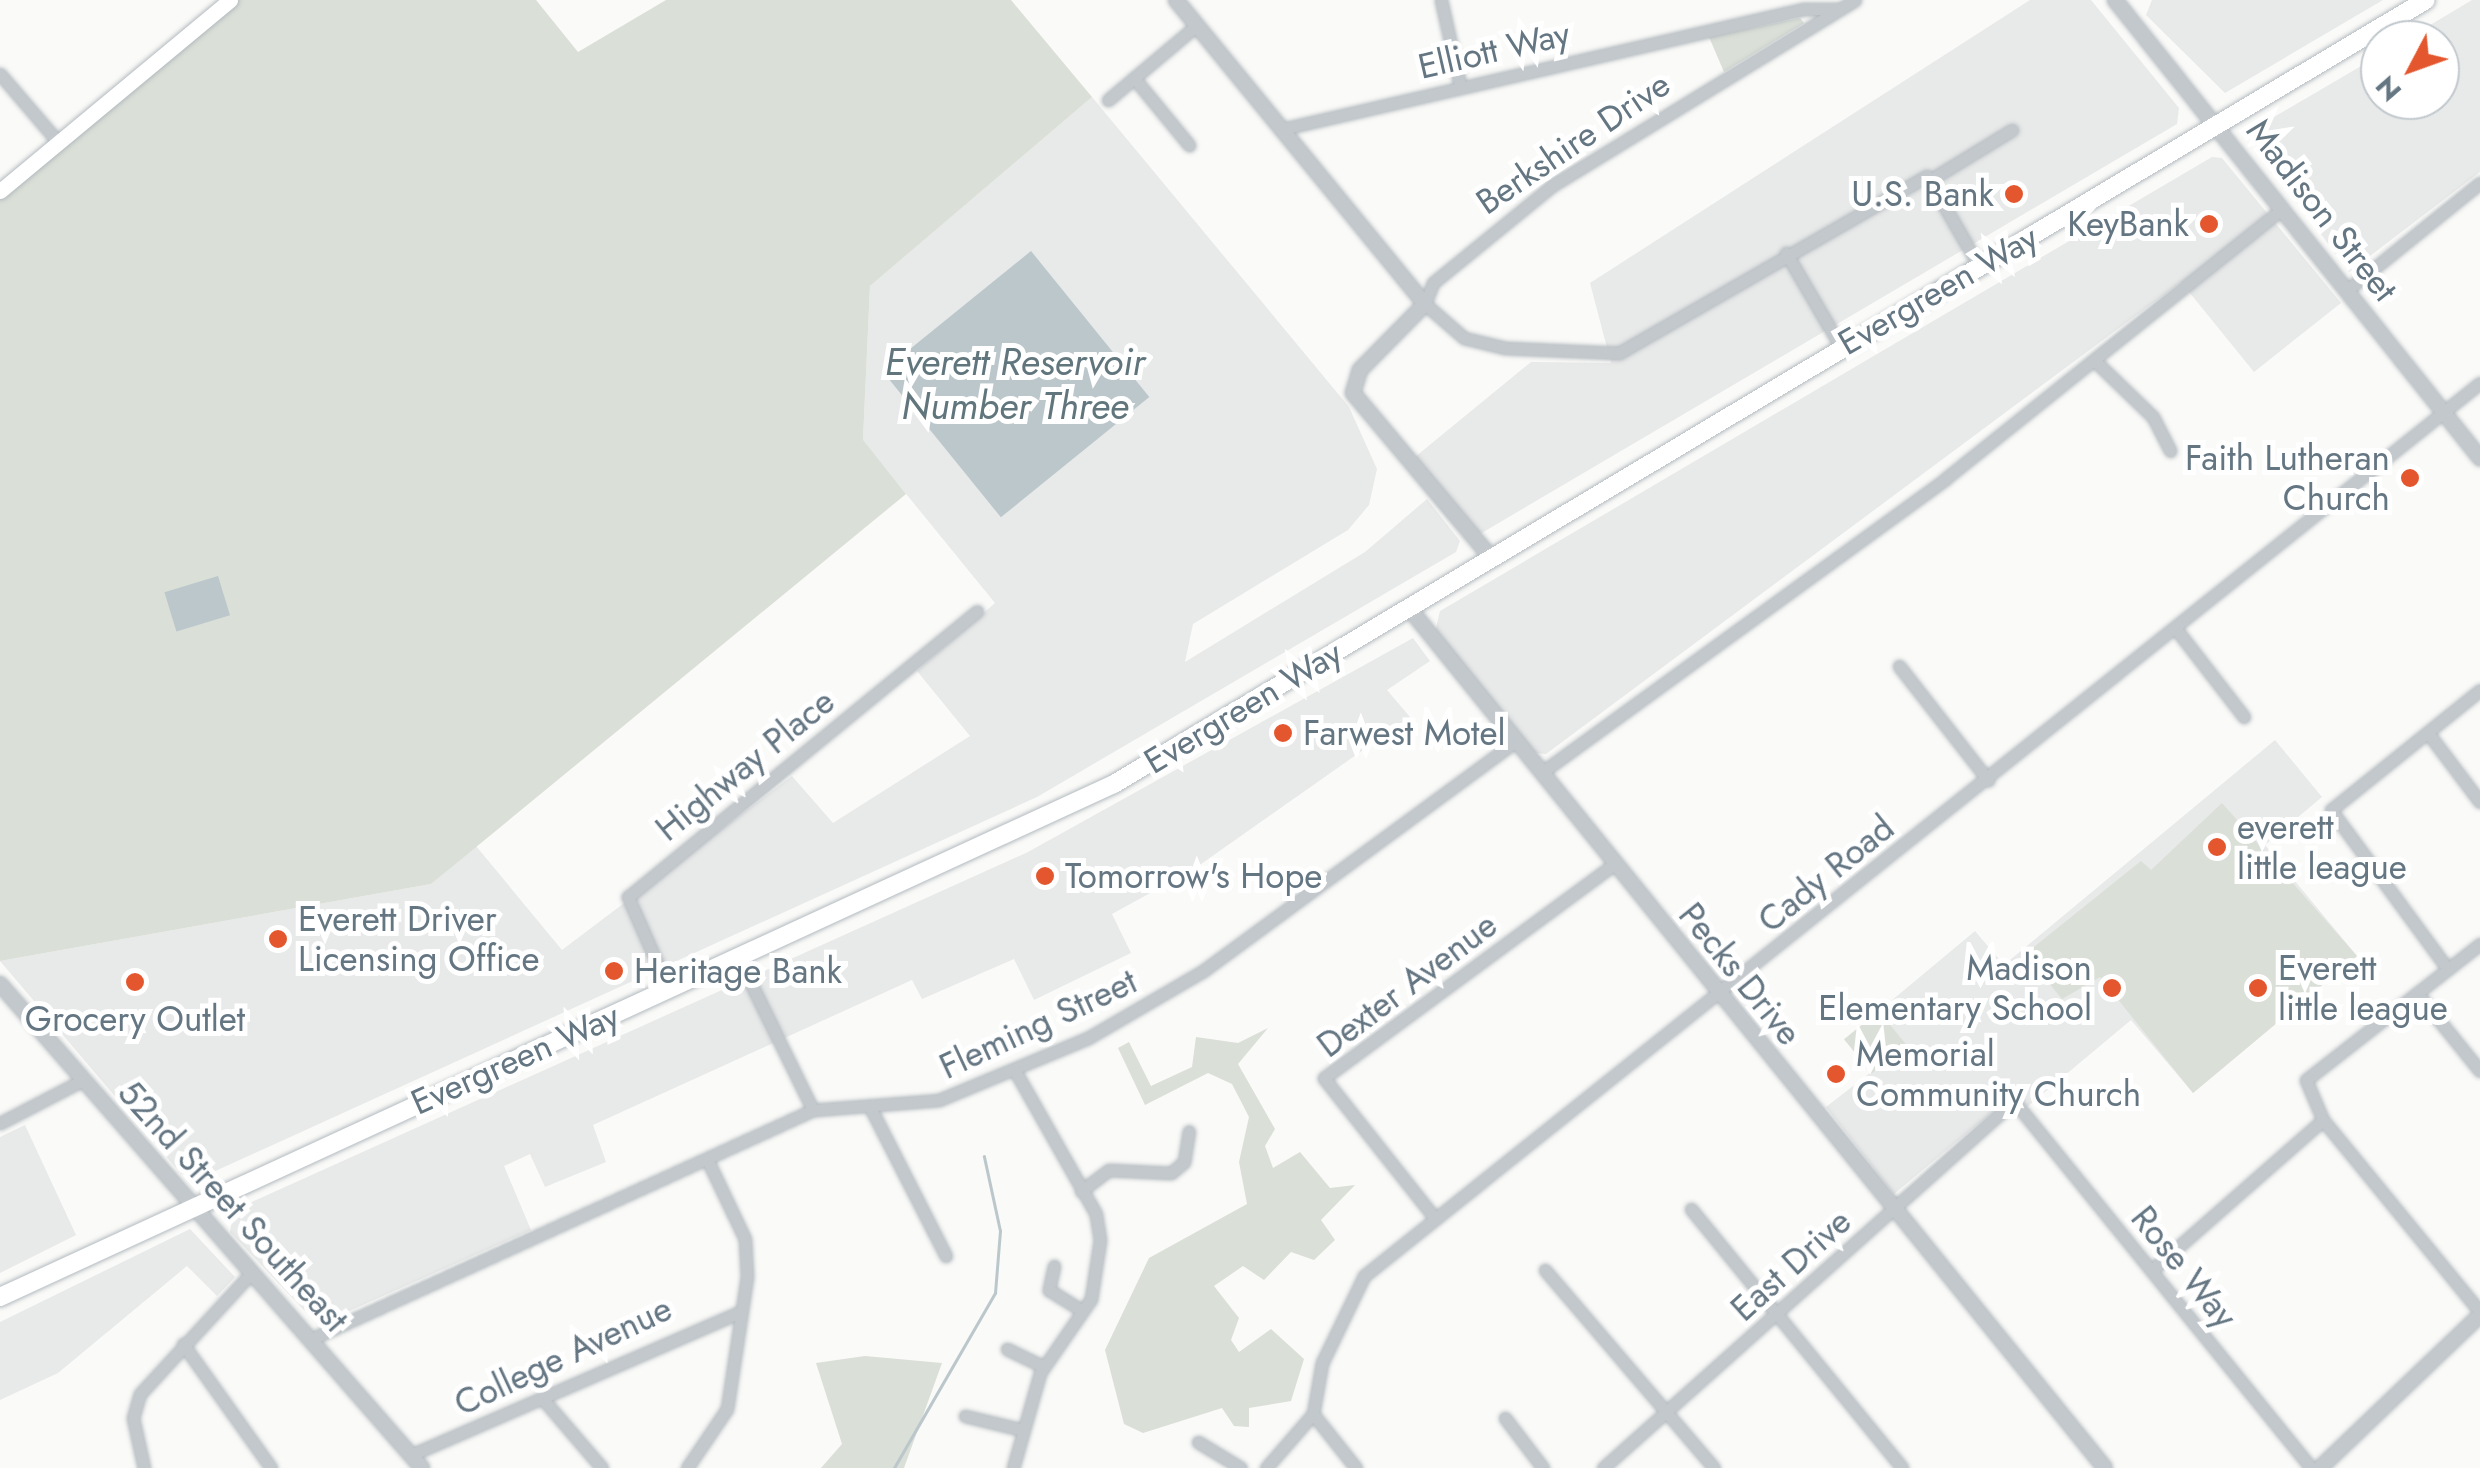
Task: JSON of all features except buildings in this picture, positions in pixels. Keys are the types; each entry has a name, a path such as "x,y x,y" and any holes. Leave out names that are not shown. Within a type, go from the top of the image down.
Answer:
{"main road":[{"path":"0,191 230,0"},
{"name":"Evergreen Way","path":"0,1297 192,1203 669,990 1114,784 2426,0"}],"street":[{"path":"1176,0 1425,304 1464,338 1597,357 1786,253 1930,180 2012,130"},
{"path":"1440,0 1460,85"},
{"name":"Berkshire Drive","path":"1493,560 1353,392 1360,370 1425,304 1434,284 1553,185 1833,4 1855,0"},
{"name":"Madison Street","path":"2123,2 2480,458"},
{"name":"Elliott Way","path":"1282,128 1833,4"},
{"path":"1108,100 1197,25"},
{"path":"0,74 58,142"},
{"path":"1134,78 1190,145"},
{"path":"1930,180 1979,266"},
{"path":"2346,290 2480,183"},
{"path":"1541,773 2094,360 2283,208"},
{"path":"1786,253 1840,347"},
{"path":"2094,360 2154,417 2170,451"},
{"name":"Cady Road","path":"1266,1468 1313,1414 1343,1306 1434,1217 1988,780 2480,383"},
{"name":"Pecks Drive","path":"1408,608 1717,995 2104,1468"},
{"name":"Highway Place","path":"669,990 628,897 977,611"},
{"path":"2176,630 2244,717"},
{"path":"1899,666 1988,780"},
{"path":"2447,968 2331,810 2480,690"},
{"path":"2428,733 2480,802"},
{"name":"Fleming Street","path":"311,1339 813,1110 940,1100 1015,1071 1203,971 1514,742"},
{"name":"Dexter Avenue","path":"1434,1217 1324,1078 1613,866"},
{"path":"2320,1468 2480,1313 2323,1120 2306,1080 2480,944"},
{"path":"738,958 813,1110"},
{"name":"52nd Street Southeast","path":"0,984 422,1468"},
{"path":"2417,993 2480,1071"},
{"path":"1014,1468 1020,1429 1044,1367 1082,1311 1100,1240 1082,1191 1015,1071"},
{"path":"0,1123 82,1081"},
{"name":"East Drive","path":"1603,1468 2014,1101"},
{"name":"Rose Way","path":"2014,1101 2310,1468"},
{"path":"870,1108 946,1256"},
{"path":"2152,1270 2323,1120"},
{"path":"1082,1191 1108,1170 1172,1173 1184,1162 1189,1130"},
{"path":"687,1468 727,1409 745,1239 708,1161"},
{"path":"1691,1209 1902,1468"},
{"path":"1054,1266 1049,1290 1082,1311"},
{"path":"1545,1270 1714,1468"},
{"path":"144,1468 134,1438 140,1394 252,1272"},
{"name":"College Avenue","path":"411,1456 740,1312"},
{"path":"183,1344 272,1468"},
{"path":"1007,1349 1044,1367"},
{"path":"542,1398 602,1468"},
{"path":"1313,1414 1356,1468"},
{"path":"965,1416 1020,1429"},
{"path":"1504,1418 1543,1468"},
{"path":"1198,1442 1241,1468"}],"shaded area":[{"path":"230,0 536,0 578,52 666,0 1011,0 1092,97 870,286 863,440 906,494 431,884 0,961 0,191"},
{"path":"2030,0 2091,0 2179,108 2177,124 1480,534 1415,457 1531,362 1611,363 1590,283"},
{"path":"2152,0 2383,0 2225,93 2146,15"},
{"path":"2472,0 2480,0 2480,172 2349,272 2255,145 2257,127 2360,67 2360,120 2460,120 2460,20 2438,20"},
{"path":"1800,18 1804,23 1724,72 1709,37"},
{"path":"1092,97 1349,407 1377,469 1369,505 1348,530 1193,624 1185,662 1365,552 1427,499 1460,541 1456,552 1037,797 200,1178 181,1174 0,961 431,884 476,846 562,950 792,776 833,823 970,736 917,671 995,603 863,441 870,286"},
{"path":"2212,157 2222,158 2341,303 2254,372 2181,282 1546,754 1533,753 1435,632 1440,611"},
{"path":"1413,638 1430,661 1387,690 1410,717 1194,869 1112,914 1131,953 1034,1000 1014,959 922,999 912,980 593,1125 606,1162 545,1187 530,1154 504,1166 531,1230 318,1325 230,1232 234,1210 1028,852"},
{"name":"Madison Elementary School","path":"2275,740 2322,797 2265,845 2357,956 2193,1093 2131,1020 2027,1107 2015,1093 1894,1194 1826,1107 1906,1045 1879,1011 1975,931 2004,965"},
{"path":"2222,803 2357,956 2193,1093 2100,977 2062,999 2025,954 2141,861 2151,870"},
{"path":"1879,1011 1907,1045 1872,1074 1844,1039"},
{"path":"1268,1028 1238,1064 1275,1129 1265,1146 1273,1168 1300,1152 1330,1188 1355,1185 1321,1220 1335,1240 1314,1260 1291,1252 1264,1280 1243,1266 1214,1286 1239,1318 1231,1340 1239,1352 1271,1329 1304,1359 1291,1401 1249,1408 1249,1427 1234,1426 1222,1408 1143,1433 1124,1424 1105,1350 1149,1258 1247,1204 1239,1162 1249,1117 1232,1084 1208,1073 1145,1105 1118,1048 1129,1042 1151,1086 1192,1067 1196,1037 1238,1043"},
{"path":"25,1125 76,1235 0,1273 0,1137"},
{"path":"190,1229 235,1277 217,1296 187,1266 58,1373 0,1400 0,1322"},
{"path":"865,1356 942,1363 904,1468 821,1468 842,1444 816,1363"}],"water":[{"name":"Everett Reservoir Number Three","path":"1031,251 1149,397 1001,517 883,371"},
{"path":"218,576 230,615 176,632 164,592"}],"waterway":[{"path":"894,1468 995,1293 1000,1231 984,1157"}],"place":[{"name":"U.S. Bank","path":"2014,194"},
{"name":"KeyBank","path":"2209,224"},
{"name":"Faith Lutheran Church","path":"2410,478"},
{"name":"Farwest Motel","path":"1283,733"},
{"name":"everett little league","path":"2217,847"},
{"name":"Tomorrow's Hope","path":"1045,876"},
{"name":"Everett Driver Licensing Office","path":"278,939"},
{"name":"Heritage Bank","path":"614,971"},
{"name":"Grocery Outlet","path":"135,982"},
{"name":"Madison Elementary School","path":"2112,988"},
{"name":"Everett little league","path":"2258,988"},
{"name":"Memorial Community Church","path":"1836,1074"}]}
